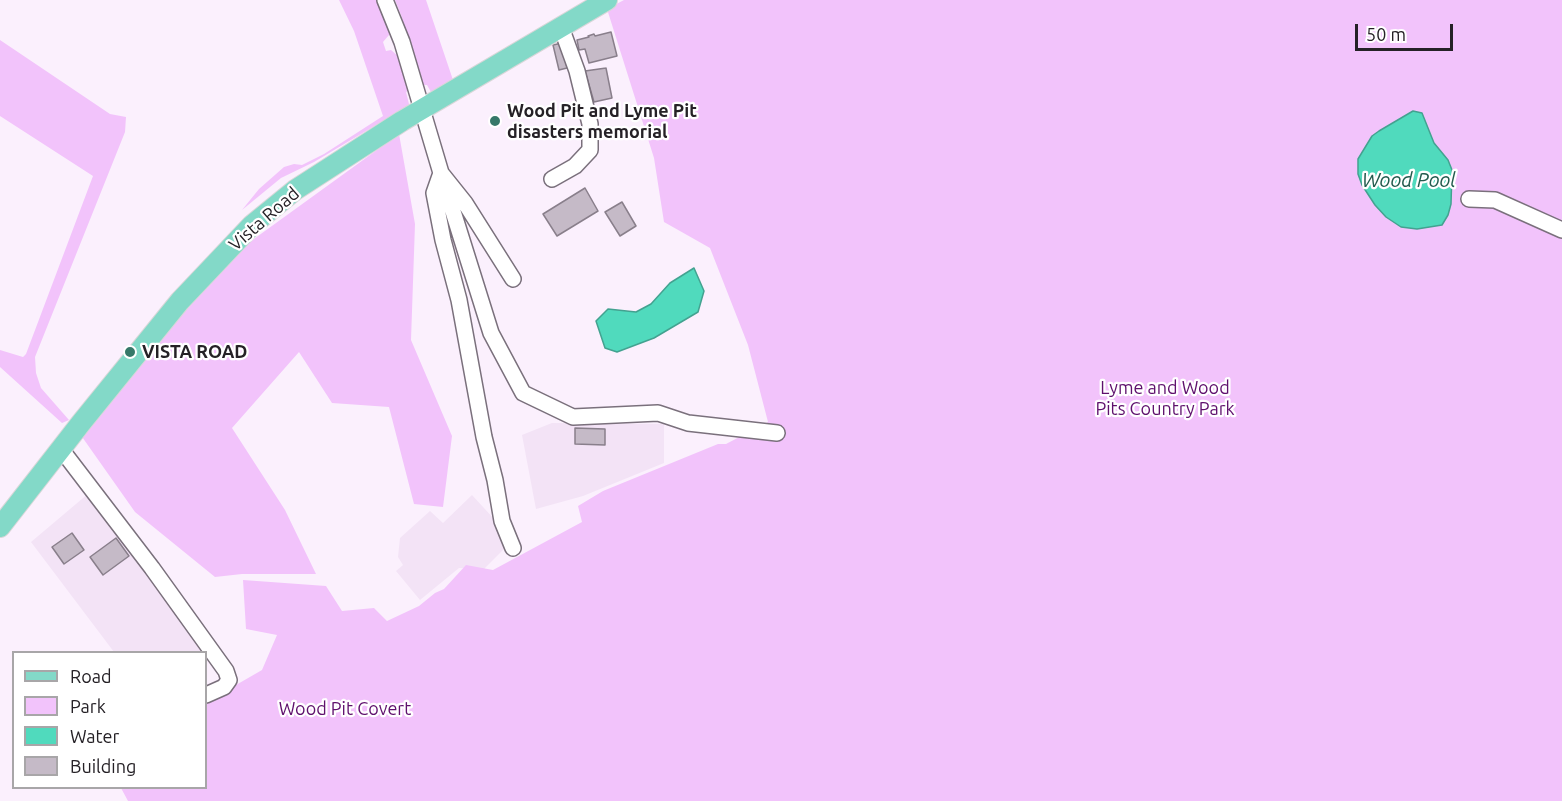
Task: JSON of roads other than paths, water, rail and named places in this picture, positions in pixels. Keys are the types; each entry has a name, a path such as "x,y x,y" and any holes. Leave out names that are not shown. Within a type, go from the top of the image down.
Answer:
{"main road":[{"name":"Vista Road","path":"0,527 180,301 252,225 296,190 423,109 607,0"}],"lane":[{"path":"385,0 402,42 491,333 523,393 573,417 658,413 688,423 777,433"},
{"path":"552,179 575,166 590,150 590,124 577,71 561,27"},
{"path":"441,173 465,203 513,279"},
{"path":"441,173 434,193 443,240 459,300 502,520 513,548"},
{"path":"1469,199 1495,200 1562,230"},
{"path":"62,449 226,671 230,680 224,687 207,695"}],"water":[{"name":"Wood Pool","path":"1413,111 1422,113 1434,143 1448,160 1452,170 1451,204 1448,215 1442,225 1417,229 1401,227 1386,217 1375,205 1358,174 1358,159 1372,136"},
{"path":"694,268 704,291 698,312 654,338 617,352 605,348 596,321 608,309 636,312 651,304 670,283"}],"place":[{"name":"Wood Pit and Lyme Pit disasters memorial","path":"495,121"},
{"name":"VISTA ROAD","path":"130,352"}],"park label":[{"name":"Lyme and Wood Pits Country Park","path":"1165,398"},
{"name":"Wood Pit Covert","path":"345,709"}]}
